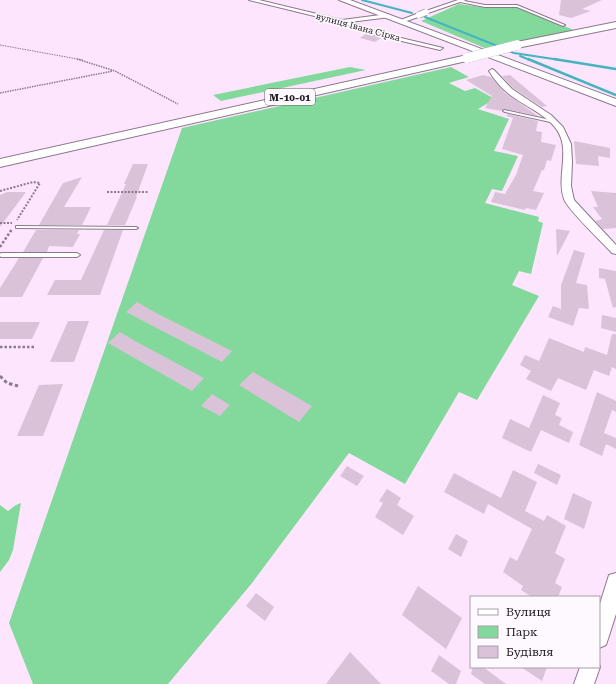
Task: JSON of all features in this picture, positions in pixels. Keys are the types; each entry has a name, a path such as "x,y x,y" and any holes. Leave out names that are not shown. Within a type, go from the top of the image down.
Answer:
{"highway":[{"name":"М-10-01","path":"0,163 467,58 517,45 616,25"}],"main road":[{"path":"343,0 616,103"},
{"path":"370,10 398,15 422,14"},
{"path":"422,14 414,19 415,22 430,32"}],"street":[{"name":"вулиця Івана Сірка","path":"252,0 341,21 378,34 440,48"},
{"path":"401,21 461,1"},
{"path":"341,21 388,16"},
{"path":"492,71 511,93 554,122 564,134 569,150 567,192 569,201 616,251"},
{"path":"600,635 616,582"},
{"path":"584,684 590,668"}],"lane":[{"path":"461,1 485,6 517,6 564,25"},
{"path":"505,112 554,122"},
{"path":"18,227 136,228"},
{"path":"1,255 77,255"}],"path":[{"path":"0,45 87,61 115,71 178,104"},
{"path":"0,93 115,71"},
{"path":"0,191 34,182 40,183 0,247"},
{"path":"107,192 148,192"},
{"path":"0,347 34,347"},
{"path":"0,376 7,382 18,386"}],"green space":[{"path":"459,4 488,8 505,6 518,7 574,30 487,49 421,21"},
{"path":"350,67 366,70 221,101 213,95"},
{"path":"451,67 469,77 449,83 465,91 475,88 495,99 478,109 509,119 494,151 518,156 502,191 492,189 485,203 539,217 538,221 543,223 531,274 519,271 512,285 539,296 477,400 459,392 405,484 349,453 252,583 168,684 33,684 9,623 182,128"},
{"path":"21,503 13,550 9,560 0,572 0,505 8,511"}],"building":[{"path":"561,0 602,0 582,9 591,11 571,18 559,15"},
{"path":"367,33 381,38 375,42 360,38"},
{"path":"483,75 491,77 505,93 538,116 504,109 502,111 485,108 492,96 466,80"},
{"path":"510,75 547,106 542,107 513,88 502,76"},
{"path":"508,114 538,121 536,131 542,132 541,142 556,145 551,161 547,160 544,170 542,170 533,191 544,193 536,210 526,208 525,210 491,202 495,192 505,194 516,175 523,155 502,149 513,118 506,116"},
{"path":"574,141 610,148 610,158 598,156 599,166 576,164"},
{"path":"133,164 148,164 137,197 125,225 107,225 126,184 124,184"},
{"path":"82,177 64,207 91,207 82,225 39,225 63,183"},
{"path":"591,191 616,193 616,228 603,229 595,221 602,219 593,207 598,207"},
{"path":"7,192 26,192 0,227 0,195"},
{"path":"556,229 570,231 557,256"},
{"path":"36,230 79,230 77,234 80,234 73,247 49,246 47,252 23,252"},
{"path":"104,230 123,230 100,295 47,295 55,280 81,280"},
{"path":"574,250 585,253 576,283 587,285 589,309 579,308 573,326 548,317 553,306 561,309 561,285"},
{"path":"19,258 43,258 22,297 0,297 0,288"},
{"path":"599,268 616,271 616,307 613,308 605,279 599,278"},
{"path":"137,302 232,351 222,362 126,312"},
{"path":"602,315 616,318 616,332 601,328"},
{"path":"68,321 89,321 74,362 50,362"},
{"path":"0,322 40,322 32,339 0,339"},
{"path":"120,332 204,378 192,391 108,343"},
{"path":"612,334 616,334 616,369 612,367 609,376 594,370 586,390 558,378 551,391 526,379 531,371 520,365 525,355 539,361 549,338 584,352 585,347 607,355"},
{"path":"253,372 312,406 299,422 239,385"},
{"path":"63,384 43,436 17,436 39,385"},
{"path":"597,392 616,401 616,412 612,410 604,433 616,438 616,449 606,444 602,456 579,445"},
{"path":"212,394 230,405 220,416 201,406"},
{"path":"543,395 560,403 555,415 562,418 559,425 573,432 569,443 541,430 531,452 502,438 510,419 529,428"},
{"path":"538,464 561,475 557,485 534,473"},
{"path":"347,466 364,476 357,486 340,476"},
{"path":"513,470 537,482 525,511 544,521 547,515 566,526 555,553 565,559 555,583 562,587 558,596 530,596 521,590 523,586 503,572 510,557 517,561 532,529 488,504 484,514 444,492 454,473 501,498"},
{"path":"387,489 401,498 397,505 414,516 403,535 375,517 383,503 379,501"},
{"path":"573,493 592,502 584,529 564,519"},
{"path":"456,534 468,541 461,557 448,549"},
{"path":"418,586 462,618 446,649 402,615"},
{"path":"256,593 274,607 265,621 246,606"},
{"path":"350,652 381,684 326,684"},
{"path":"439,655 461,671 456,684 449,684 431,671"},
{"path":"473,668 484,668 506,684 485,684 471,674"},
{"path":"522,668 547,668 542,681"}],"waterway":[{"path":"362,0 412,13"},
{"path":"425,17 500,47"},
{"path":"506,50 514,53 560,60"},
{"path":"520,56 530,60"},
{"path":"528,59 616,95"},
{"path":"554,59 616,69"}]}
